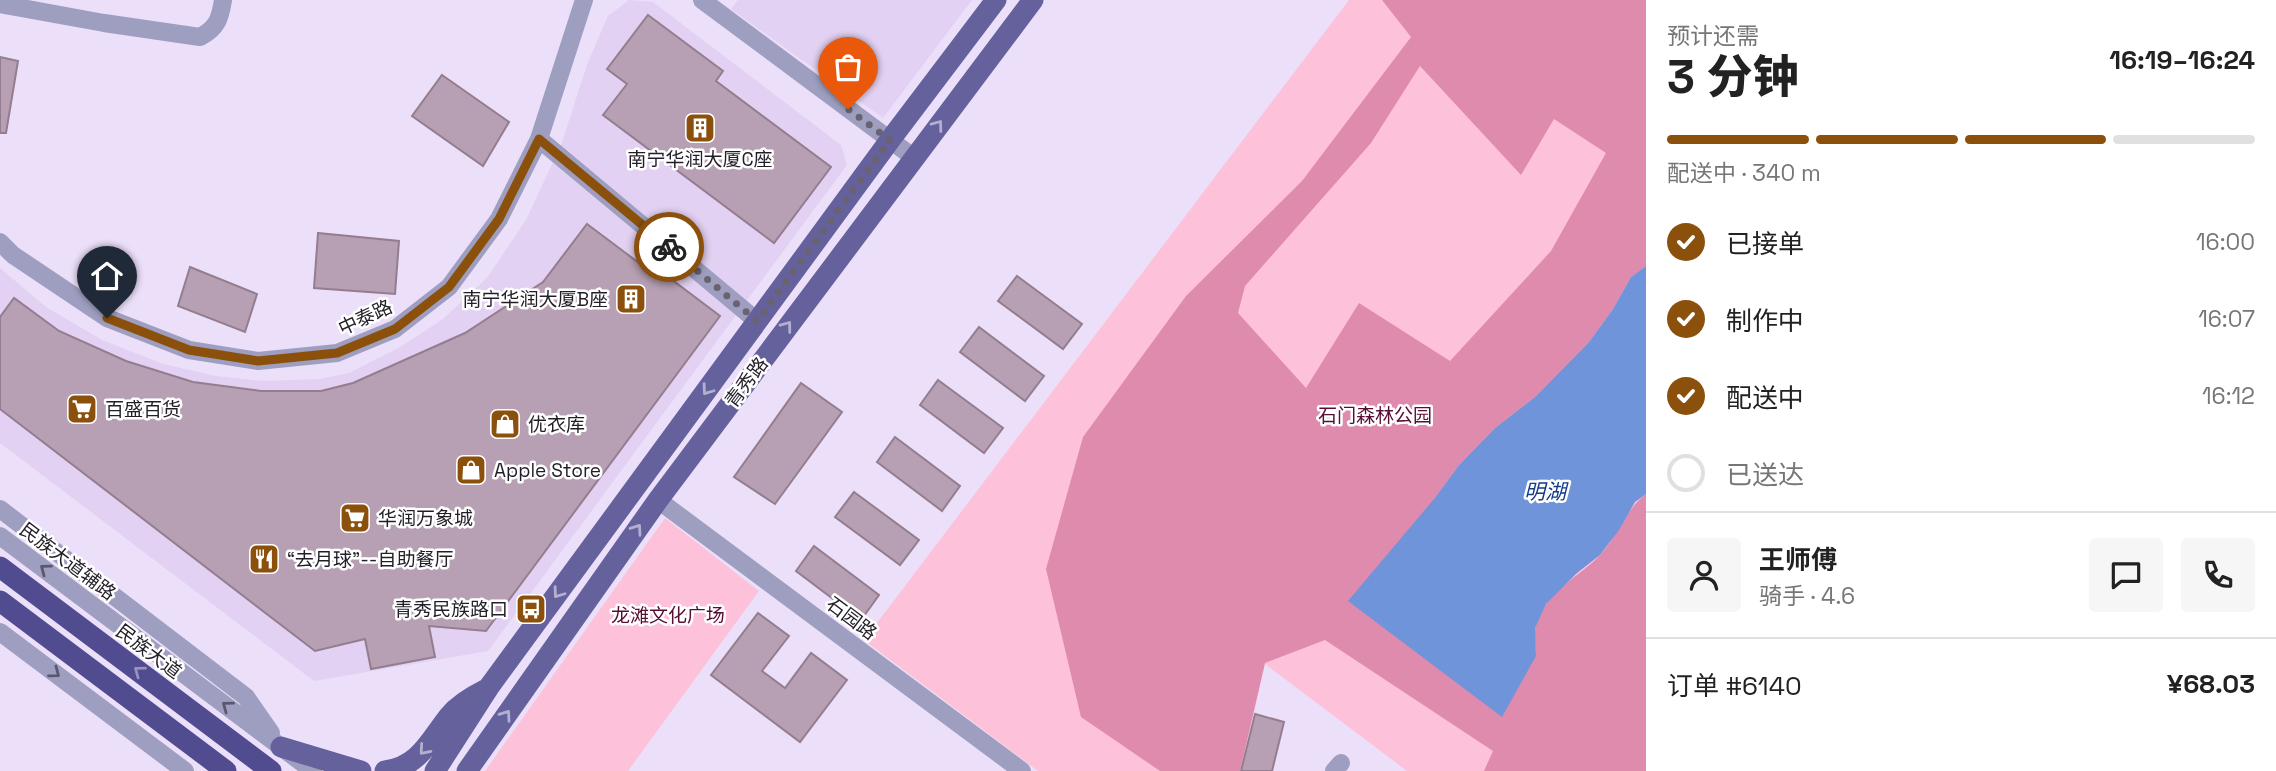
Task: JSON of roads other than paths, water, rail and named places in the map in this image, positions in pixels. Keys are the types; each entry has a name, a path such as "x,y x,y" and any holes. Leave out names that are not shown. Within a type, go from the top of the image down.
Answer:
{"highway":[{"name":"民族大道","path":"0,567 271,771"},
{"path":"0,601 226,771"}],"main road":[{"name":"青秀路","path":"435,771 489,687 890,140 996,0"},
{"name":"青秀路","path":"467,771 658,499 1033,0"},
{"path":"385,771 412,763 425,751 450,715 466,700 489,687"},
{"path":"281,747 361,771"}],"street":[{"path":"0,4 200,37 213,30 220,19 223,0"},
{"name":"中泰路","path":"0,242 13,255 107,318 189,350 258,361 337,353 395,329 449,287 499,219 539,139 584,0"},
{"path":"702,0 913,157"},
{"path":"539,139 757,321"},
{"name":"石园路","path":"658,499 1022,771"},
{"path":"0,509 246,697 281,747"},
{"name":"民族大道辅路","path":"0,536 313,771"},
{"path":"0,632 185,771"},
{"path":"117,720 165,771"}],"water":[{"name":"明湖","path":"1646,266 1646,494 1635,502 1600,555 1577,573 1546,604 1535,628 1536,656 1502,717 1348,601 1434,499 1459,465 1495,428 1535,397 1589,342 1613,309 1631,277"}],"place":[{"name":"南宁华润大厦C座","path":"700,128"},
{"name":"南宁华润大厦B座","path":"631,299"},
{"name":"百盛百货","path":"82,409"},
{"name":"优衣库","path":"505,424"},
{"name":"Apple Store","path":"471,470"},
{"name":"华润万象城","path":"355,518"},
{"name":"“去月球”--自助餐厅","path":"264,559"},
{"name":"青秀民族路口","path":"531,609"}],"park label":[{"name":"石门森林公园","path":"1375,415"},
{"name":"龙滩文化广场","path":"668,615"}]}
